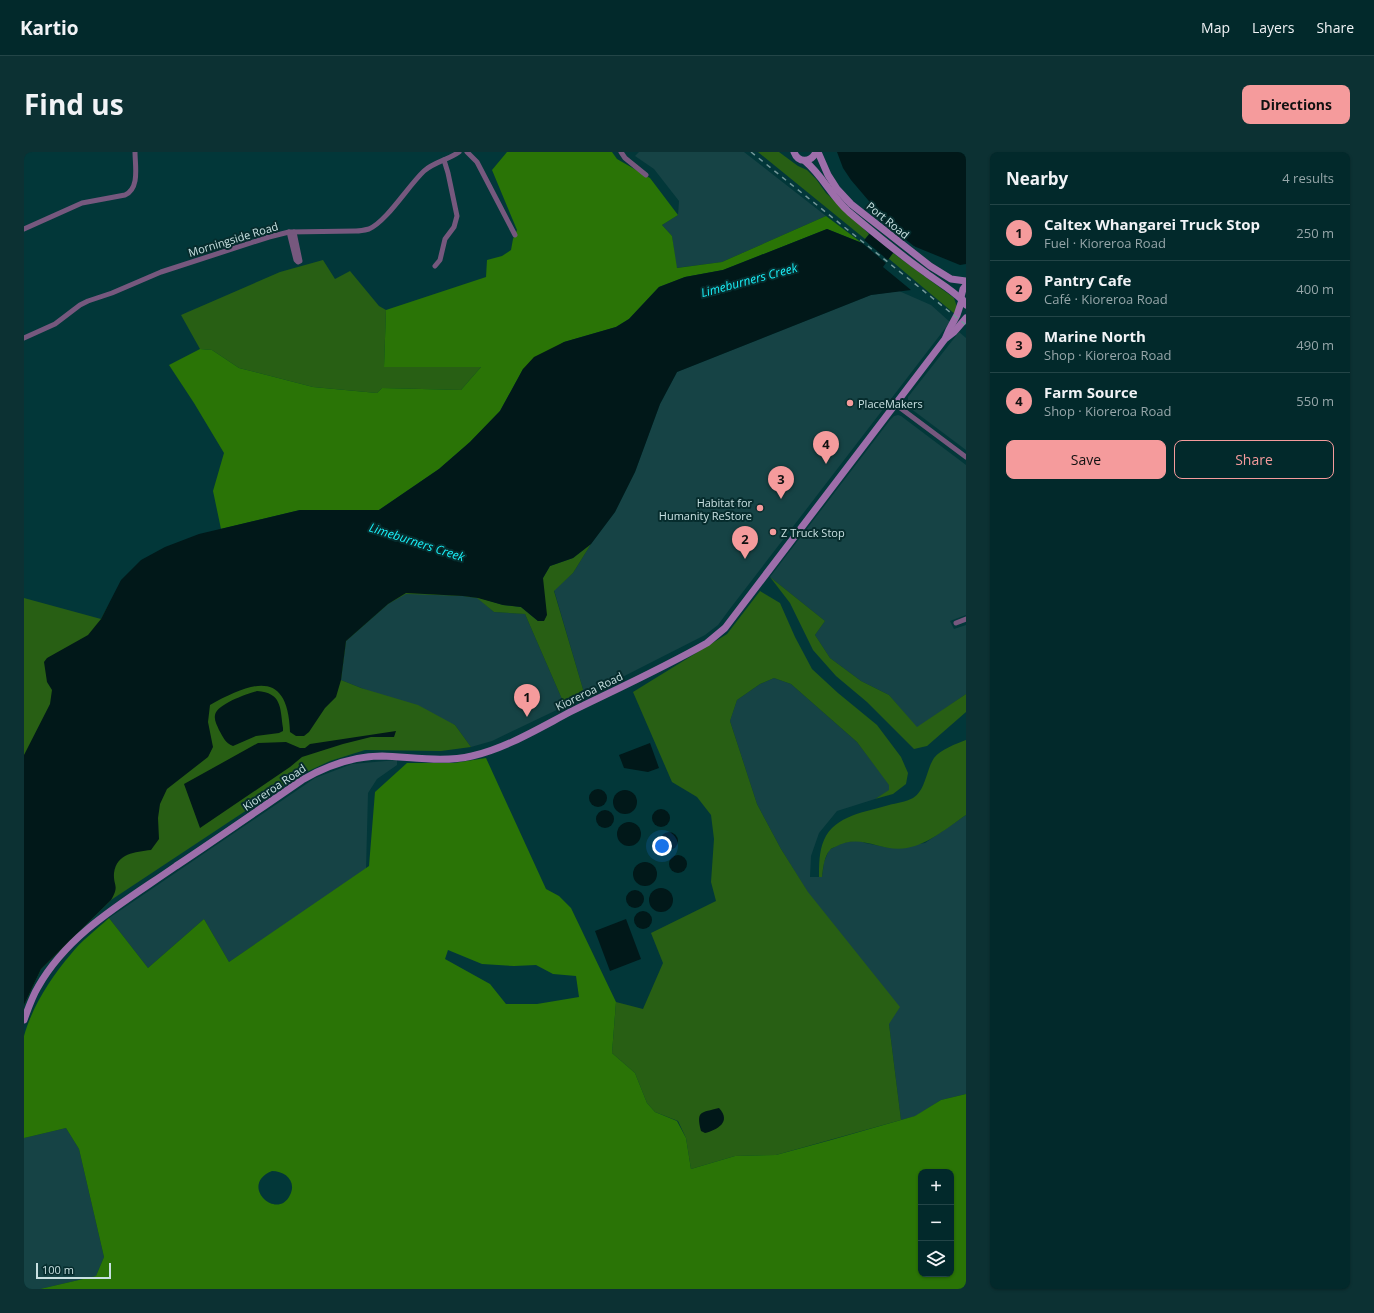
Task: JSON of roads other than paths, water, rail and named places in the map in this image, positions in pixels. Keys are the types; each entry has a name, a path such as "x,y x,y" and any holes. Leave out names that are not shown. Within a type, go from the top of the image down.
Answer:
{"main road":[{"name":"Port Road","path":"792,152 800,160 806,161 818,172 831,193 847,210 860,217 914,259 951,279 966,281"},
{"path":"806,161 814,157 817,152"},
{"name":"Port Road","path":"817,152 828,175 860,217"},
{"path":"914,259 926,273 951,290 964,303"},
{"path":"964,303 961,293 966,285"},
{"name":"Kioreroa Road","path":"946,339 949,330 964,303"},
{"name":"Kioreroa Road","path":"24,1020 38,987 49,970 58,958 82,933 121,904 319,770 342,762 366,757 454,758 486,752 529,733 708,644 732,619 895,404 946,339 966,318"}],"street":[{"path":"24,229 82,203 129,193 135,185 135,152"},
{"name":"Morningside Road","path":"24,338 55,324 80,304 112,293 161,272 275,235 292,232 356,231 367,229 376,224 384,216 425,170 459,152"},
{"path":"467,152 477,162 515,235"},
{"path":"621,152 646,175"},
{"path":"435,266 440,260 445,239 454,226 457,216 444,160"},
{"path":"292,232 300,261 298,262 296,260 292,232"},
{"path":"895,404 966,457"},
{"path":"956,623 966,619"}],"water":[{"name":"Limeburners Creek","path":"837,152 966,152 966,264 960,265 906,243 893,253 883,267 911,290 871,295 677,372 660,404 635,472 615,512 591,544 573,558 550,566 543,578 547,615 544,621 538,621 521,607 503,605 478,598 406,593 388,604 346,641 341,680 336,697 325,708 309,732 304,736 296,736 290,732 288,711 282,697 274,689 264,686 252,687 225,697 210,705 208,722 213,747 208,757 167,789 160,804 158,818 159,839 151,850 133,853 123,857 119,861 114,873 116,888 111,900 41,969 24,1005 24,755 50,704 52,690 47,682 44,662 47,658 88,635 101,619 121,580 141,560 165,547 199,534 300,510 379,510 439,469 470,442 500,411 523,369 534,357 564,342 616,327 629,319 659,287 685,277 723,270 827,229 862,243 880,221 880,214 851,180 843,168"},
{"path":"257,691 265,692 271,695 278,702 283,731 279,733 256,736 233,746 230,745 223,737 216,723 215,715 217,711 233,700"},
{"path":"396,731 394,737 371,737 302,757 290,767 200,828 184,784 258,743 286,742 300,748 305,748 310,744"},
{"path":"650,743 659,768 648,772 624,768 619,755"},
{"path":"598,789 604,792 607,798 604,804 598,807 592,804 589,798 592,792"},
{"path":"625,790 634,793 637,802 634,811 625,814 616,811 613,802 616,793"},
{"path":"661,809 667,812 670,818 667,824 661,827 655,824 652,818 655,812"},
{"path":"605,810 611,813 614,819 611,825 605,828 599,825 596,819 599,813"},
{"path":"629,822 638,825 641,834 638,843 629,846 620,843 617,834 620,825"},
{"path":"669,832 675,835 678,841 675,847 669,850 663,847 660,841 663,835"},
{"path":"678,855 684,858 687,864 684,870 678,873 672,870 669,864 672,858"},
{"path":"645,862 654,865 657,874 654,883 645,886 636,883 633,874 636,865"},
{"path":"661,888 670,891 673,900 670,909 661,912 652,909 649,900 652,891"},
{"path":"635,890 641,893 644,899 641,905 635,908 629,905 626,899 629,893"},
{"path":"643,911 649,914 652,920 649,926 643,929 637,926 634,920 637,914"},
{"path":"626,919 641,959 610,971 595,931"},
{"path":"719,1108 724,1117 721,1125 710,1132 705,1133 701,1131 699,1119 701,1114"}],"railway":[{"path":"751,152 966,325"}],"place":[{"name":"PlaceMakers","path":"850,403"},
{"name":"Farm Source","path":"826,464"},
{"name":"Marine North","path":"781,499"},
{"name":"Habitat for Humanity ReStore","path":"760,508"},
{"name":"Z Truck Stop","path":"773,532"},
{"name":"Pantry Cafe","path":"745,559"},
{"name":"Caltex Whangarei Truck Stop","path":"527,717"}]}
